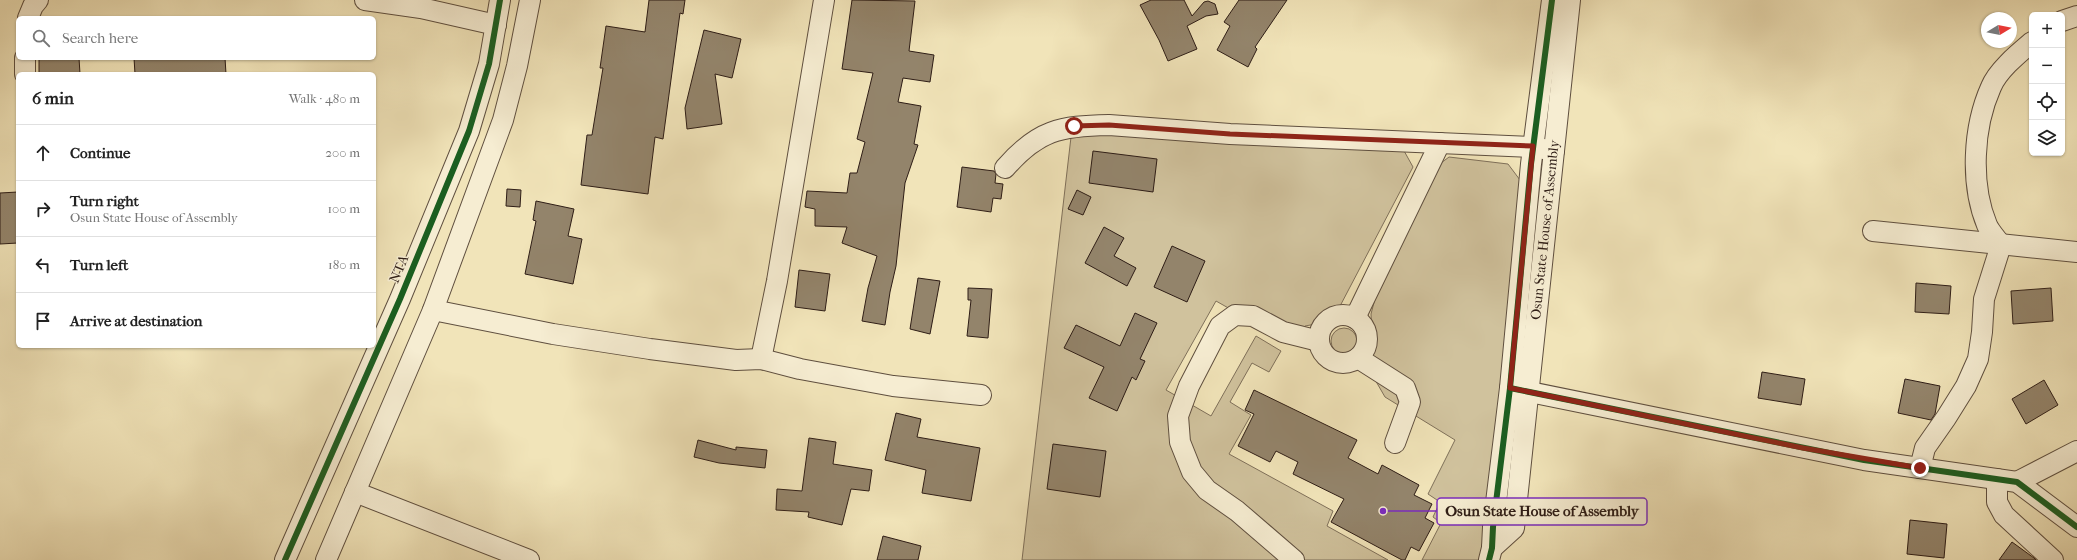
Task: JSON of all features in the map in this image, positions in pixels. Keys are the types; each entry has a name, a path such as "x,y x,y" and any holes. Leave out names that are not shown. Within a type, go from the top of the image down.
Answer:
{"street":[{"path":"29,16 33,6 38,0"},
{"path":"365,0 427,9 496,25"},
{"name":"NTA","path":"284,560 400,299 469,131 488,64 500,0"},
{"path":"326,560 433,310 503,120 517,66 530,0"},
{"path":"761,359 777,281 824,0"},
{"name":"Osun State House of Assembly","path":"1491,554 1514,528 1519,390 1533,146 1552,0"},
{"name":"Osun State House of Assembly","path":"1519,390 1554,151 1570,0"},
{"path":"2065,20 2077,16"},
{"path":"2001,245 1987,226 1979,198 1977,170 1978,125 1991,86 2012,59 2029,45"},
{"path":"25,60 25,72"},
{"path":"1005,168 1018,154 1044,134 1062,128 1109,125 1230,134 1533,146 1554,151"},
{"path":"1354,318 1440,143"},
{"path":"1874,231 2077,252"},
{"path":"1920,468 1925,448 1962,392 1978,359 1982,332 1984,299 2001,245"},
{"path":"433,310 553,334 650,349 736,360 761,359 800,369 893,386 981,395"},
{"path":"1294,560 1237,511 1207,490 1192,472 1180,442 1178,416 1190,386 1220,326 1235,315 1253,316 1283,332 1319,341"},
{"path":"1340,315 1354,318 1361,322 1367,336 1366,345 1358,358 1343,363 1335,361 1323,351 1319,341 1322,329 1332,318 1340,315"},
{"path":"1358,358 1405,388 1408,395 1410,402 1394,443"},
{"path":"1519,390 1803,448 1920,468 2017,482 2077,527"},
{"path":"2017,482 2077,451"},
{"path":"1997,479 1996,502 2004,515 2052,560"},
{"path":"355,492 529,560"}],"shaded area":[{"path":"1097,129 1403,149 1413,167 1339,308 1316,324 1305,326 1300,337 1276,335 1216,301 1166,390 1211,416 1256,336 1281,351 1269,372 1252,363 1230,402 1251,415 1229,454 1333,511 1327,526 1388,560 1022,560 1071,137"},
{"path":"1449,157 1508,164 1520,180 1484,560 1422,560 1441,523 1433,517 1440,502 1428,494 1455,440 1385,397 1370,371 1368,349 1372,334 1371,314 1378,287 1437,166"},
{"path":"1344,328 1353,332 1357,341 1353,350 1344,354 1335,350 1331,341 1335,332"}],"building":[{"path":"649,0 685,0 683,14 680,13 663,139 655,137 648,194 581,185 587,135 592,135 603,68 600,68 606,26 645,32"},
{"path":"852,0 915,1 909,51 934,55 930,82 903,78 898,102 921,106 914,144 918,145 905,183 896,266 885,325 862,321 868,288 877,256 842,243 847,227 815,226 815,209 805,207 807,191 847,193 850,173 857,173 865,142 857,139 873,73 842,69"},
{"path":"1151,0 1184,0 1192,16 1204,2 1208,1 1215,4 1218,14 1206,16 1187,26 1197,49 1168,61 1159,40 1140,5"},
{"path":"1239,0 1287,0 1255,47 1257,49 1248,67 1217,50 1230,26 1224,22"},
{"path":"704,30 741,39 732,78 715,74 722,124 687,129 685,108"},
{"path":"39,60 79,60 80,72 39,72"},
{"path":"134,60 225,60 226,72 135,72"},
{"path":"1093,151 1157,159 1153,192 1089,183"},
{"path":"962,167 994,171 996,174 995,183 1003,184 1001,199 993,198 991,212 957,207"},
{"path":"507,189 521,190 520,207 506,206"},
{"path":"1077,190 1091,197 1083,215 1068,209"},
{"path":"16,192 16,243 0,244 0,193"},
{"path":"536,201 574,209 568,236 582,239 573,284 525,274 536,221 533,220"},
{"path":"1104,227 1124,238 1114,256 1136,268 1127,286 1085,263"},
{"path":"1172,246 1205,261 1187,302 1154,287"},
{"path":"799,270 830,274 825,311 795,307"},
{"path":"918,278 940,281 930,334 910,329"},
{"path":"1916,283 1951,286 1949,314 1915,312"},
{"path":"968,288 992,289 988,338 967,336 971,300 968,300"},
{"path":"2051,288 2053,321 2013,324 2011,291"},
{"path":"1135,313 1157,323 1140,359 1145,361 1136,380 1132,377 1117,411 1089,398 1104,367 1064,348 1076,325 1120,346"},
{"path":"1762,372 1805,379 1801,405 1758,398"},
{"path":"1905,379 1940,386 1935,414 1931,420 1898,413"},
{"path":"2044,380 2058,405 2026,424 2012,399"},
{"path":"1254,390 1357,440 1348,458 1378,474 1382,465 1419,485 1414,495 1432,504 1425,518 1434,523 1419,551 1411,547 1405,560 1402,560 1331,522 1344,499 1293,474 1298,462 1276,451 1270,462 1238,446 1254,414 1245,410"},
{"path":"896,413 921,419 917,437 980,448 971,501 922,493 926,470 885,460"},
{"path":"809,438 836,442 833,464 872,470 869,491 851,489 842,525 808,517 809,512 776,510 777,489 802,491"},
{"path":"698,440 736,450 736,447 767,450 765,468 719,463 694,457"},
{"path":"1053,444 1106,451 1100,497 1047,489"},
{"path":"1910,520 1947,524 1944,558 1907,554"},
{"path":"883,536 921,546 918,560 877,560"},
{"path":"2012,542 2034,558 2036,560 1999,560"}],"cycle path":[{"path":"285,560 400,299 469,131 489,64 500,0"},
{"path":"1489,560 1492,548 1493,527 1510,388 1531,164 1552,0"},
{"path":"1510,388 1864,460 2017,482 2077,527"}],"place":[{"name":"Osun State House of Assembly","path":"1383,511"}],"route":[{"path":"1074,126 1109,125 1230,134 1533,146 1510,388 1864,460 1920,468"}]}
